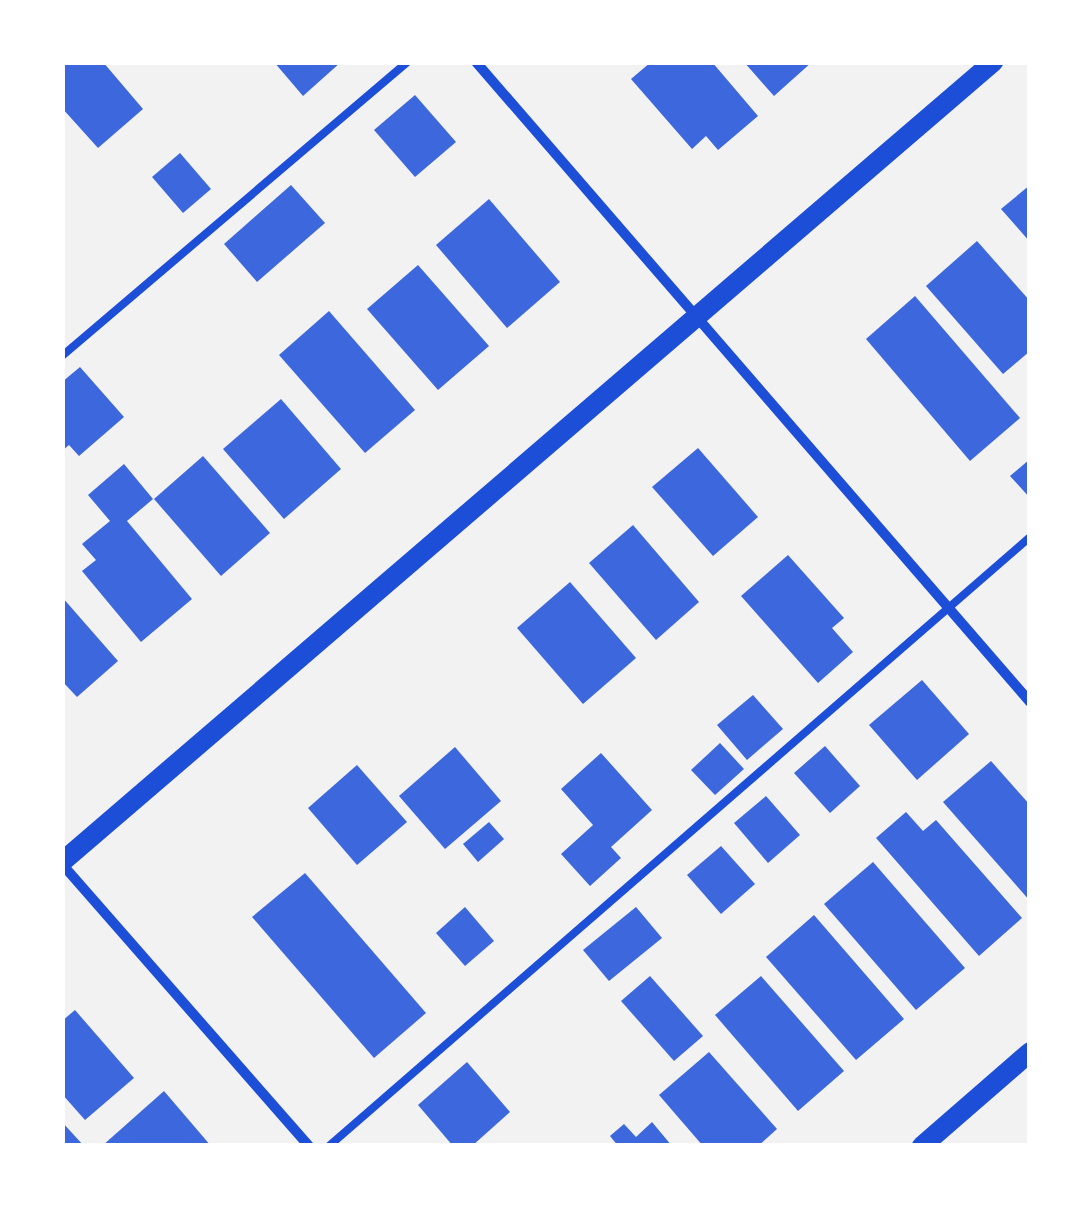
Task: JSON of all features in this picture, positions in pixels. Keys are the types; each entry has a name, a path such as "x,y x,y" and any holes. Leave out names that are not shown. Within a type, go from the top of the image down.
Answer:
{"main road":[{"path":"62,863 993,62"},
{"path":"922,1146 1030,1052"}],"street":[{"path":"476,62 1030,702"},
{"path":"62,863 309,1146"}],"lane":[{"path":"62,356 407,62"},
{"path":"329,1146 1030,537"}],"building":[{"path":"62,62 103,62 143,109 98,148 62,108"},
{"path":"274,62 341,62 303,96"},
{"path":"651,62 712,62 758,116 718,150 706,136 692,149 631,79"},
{"path":"744,62 812,62 774,96"},
{"path":"415,95 456,142 415,177 374,130"},
{"path":"180,153 211,189 183,213 152,177"},
{"path":"291,185 325,223 257,282 224,244"},
{"path":"1030,185 1030,242 1001,209"},
{"path":"489,199 560,282 507,328 436,245"},
{"path":"977,241 1030,301 1030,351 1003,374 926,286"},
{"path":"418,265 489,346 438,390 367,309"},
{"path":"915,296 1020,418 970,461 866,339"},
{"path":"329,311 415,410 365,453 279,355"},
{"path":"80,367 124,417 79,456 69,445 62,451 62,382"},
{"path":"281,399 341,469 284,519 223,449"},
{"path":"698,448 758,517 713,556 652,487"},
{"path":"203,456 270,533 221,576 154,499"},
{"path":"1030,459 1030,498 1010,476"},
{"path":"124,464 153,499 127,521 192,599 141,642 82,571 96,560 82,544 110,521 88,495"},
{"path":"633,525 699,602 656,640 589,563"},
{"path":"788,555 844,618 832,628 853,652 818,683 741,596"},
{"path":"570,582 636,658 583,704 517,628"},
{"path":"62,597 118,661 77,697 62,681"},
{"path":"922,680 969,734 917,780 869,725"},
{"path":"753,695 783,729 747,760 717,725"},
{"path":"720,743 744,769 715,795 691,770"},
{"path":"825,746 860,786 830,813 794,773"},
{"path":"455,747 501,801 445,849 399,796"},
{"path":"601,753 652,810 611,847 621,858 590,886 561,854 593,825 561,789"},
{"path":"991,761 1030,805 1030,901 943,802"},
{"path":"357,765 407,822 357,865 308,808"},
{"path":"766,796 800,835 768,863 734,823"},
{"path":"906,812 923,831 936,820 1022,918 979,956 876,838"},
{"path":"489,822 504,839 478,862 463,844"},
{"path":"721,846 755,884 721,914 687,875"},
{"path":"873,862 965,968 916,1010 824,904"},
{"path":"305,873 426,1013 374,1058 252,917"},
{"path":"465,907 494,941 465,966 436,933"},
{"path":"636,907 662,938 609,981 583,950"},
{"path":"814,915 904,1019 856,1060 766,957"},
{"path":"650,976 703,1036 674,1061 621,1001"},
{"path":"761,976 844,1071 798,1111 715,1015"},
{"path":"75,1010 134,1078 85,1120 62,1094 62,1021"},
{"path":"709,1052 777,1129 758,1146 703,1146 659,1095"},
{"path":"467,1062 510,1112 472,1146 453,1146 418,1105"},
{"path":"164,1091 211,1146 102,1146"},
{"path":"62,1122 84,1146 62,1146"},
{"path":"652,1122 672,1146 618,1146 610,1136 624,1124 636,1137"}]}
